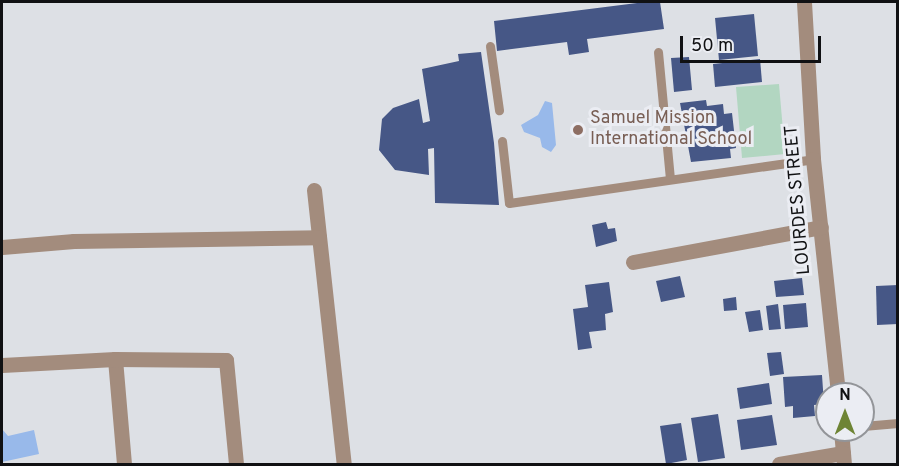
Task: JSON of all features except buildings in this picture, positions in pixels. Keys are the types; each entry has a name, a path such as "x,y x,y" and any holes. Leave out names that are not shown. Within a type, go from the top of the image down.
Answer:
{"street":[{"name":"LOURDES STREET","path":"804,2 813,159 837,382"},
{"path":"314,190 344,465"},
{"path":"633,262 821,227"},
{"path":"2,247 74,241 319,237"},
{"path":"115,359 124,465"},
{"path":"2,365 115,359 226,360 236,465"},
{"path":"779,465 844,459 842,442"}],"lane":[{"path":"490,46 499,110"},
{"path":"658,52 670,178"},
{"path":"502,141 509,203 813,159"},
{"path":"875,425 897,423"}],"green space":[{"path":"779,84 785,154 742,158 736,87"}],"water":[{"path":"545,101 552,103 556,145 551,152 542,147 540,138 524,132 521,125 538,115"},
{"path":"2,429 8,436 34,430 39,454 2,462"}],"place":[{"name":"Samuel Mission International School","path":"578,130"}]}
